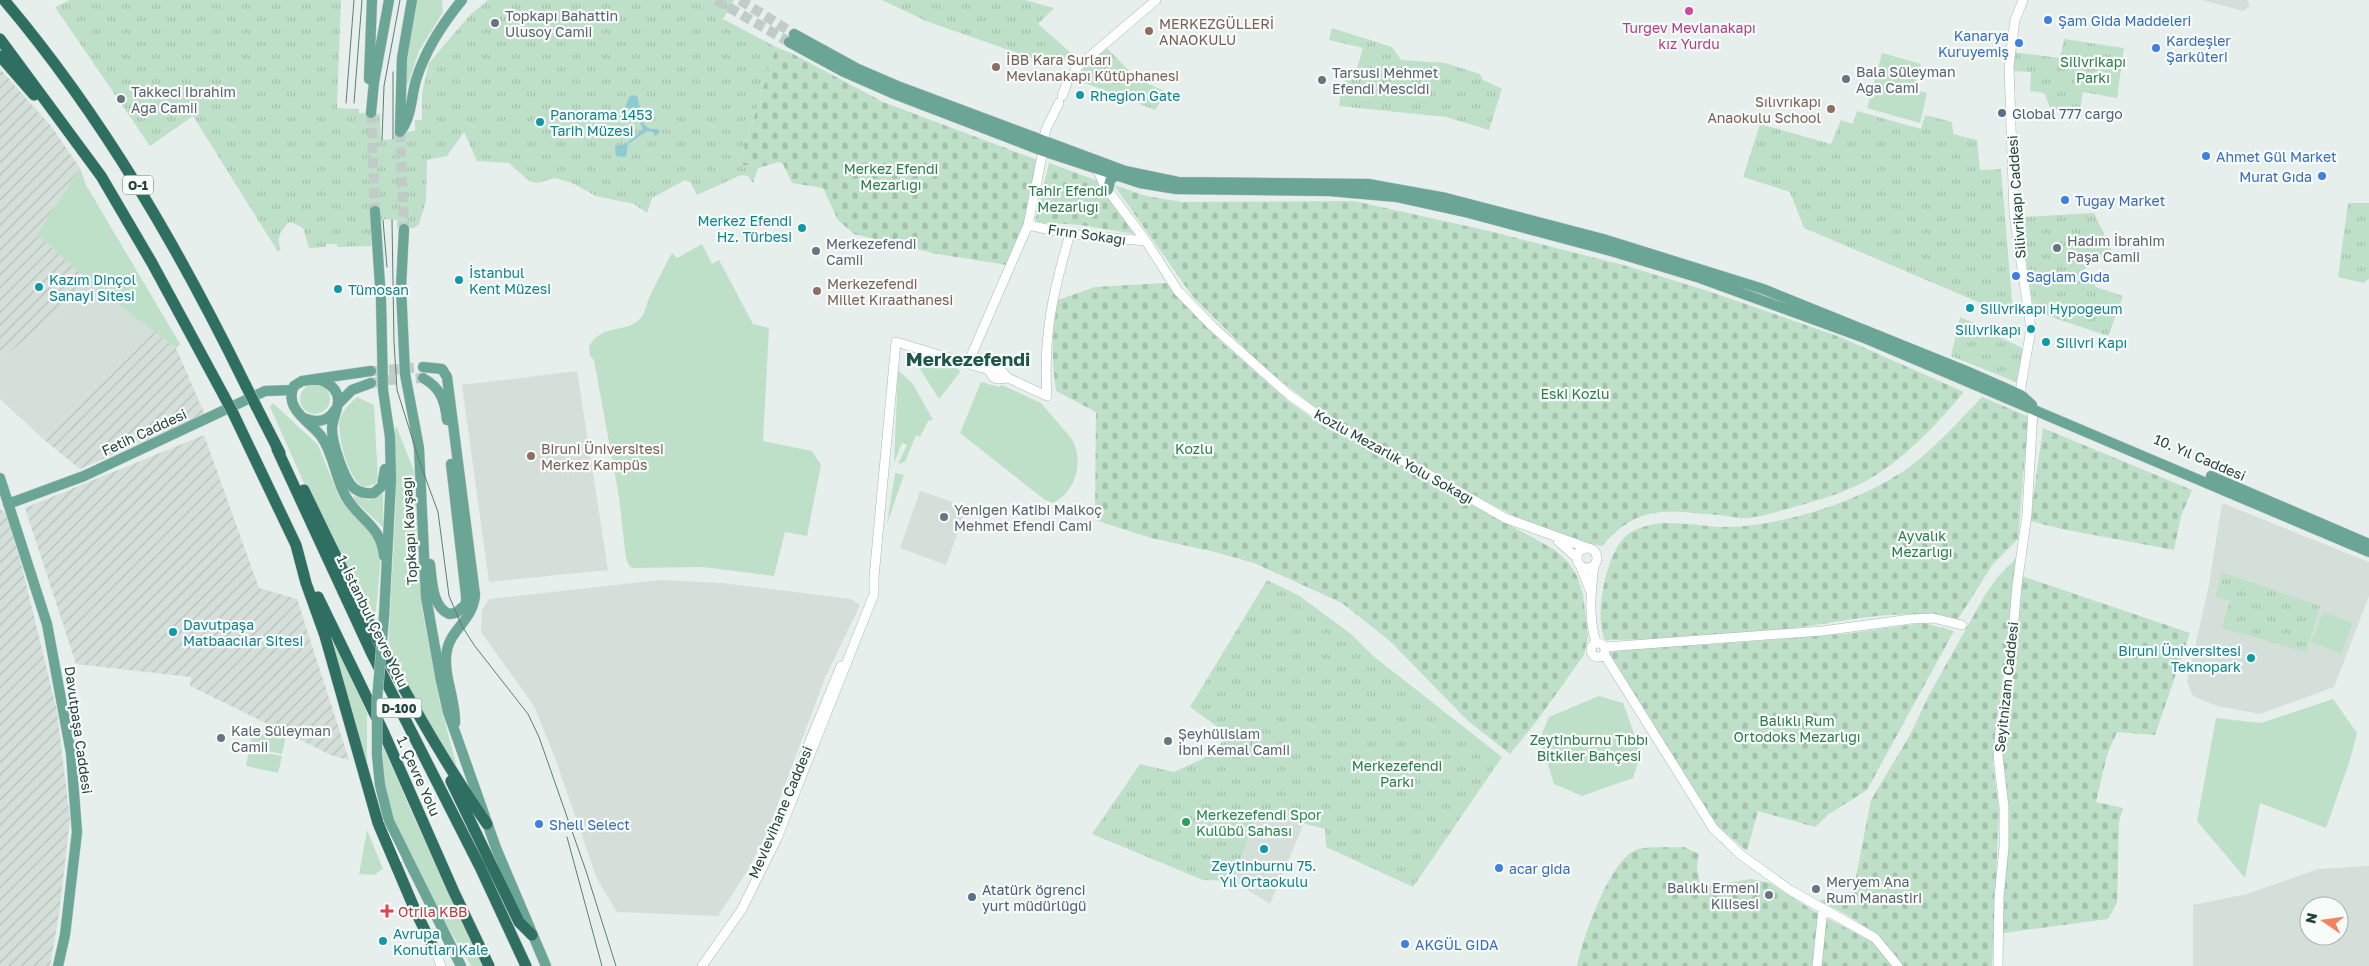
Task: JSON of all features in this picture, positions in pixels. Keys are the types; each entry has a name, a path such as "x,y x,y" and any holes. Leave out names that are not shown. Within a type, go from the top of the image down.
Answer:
{"highway":[{"name":"O-1","path":"4,0 59,70 137,184 199,291 276,448"},
{"name":"O-1","path":"0,39 101,176 119,205 233,412 296,545"},
{"path":"0,56 64,125"},
{"path":"276,448 303,488 383,650 438,750 488,824"},
{"name":"1. İstanbul Çevre Yolu","path":"276,448 371,652 480,867 526,966"},
{"path":"296,545 306,583 325,636 378,823 433,947"},
{"name":"1. Çevre Yolu","path":"296,545 489,966"},
{"path":"438,750 445,771 519,922 532,935"}],"main road":[{"path":"372,0 369,69 371,113 374,82 389,0"},
{"path":"412,0 402,58 400,132 408,119 416,83 424,59 462,0"},
{"path":"451,16 469,0"},
{"path":"792,38 844,72 892,93 1097,166 1178,182 1368,184 1446,198 1603,240 1736,280 1866,329 2026,403"},
{"path":"1097,166 1114,176 1140,184 1176,189 1355,192 1397,197 1465,212 1611,251 1728,287 1835,326 2026,403"},
{"path":"1108,190 1110,181 1114,176"},
{"name":"Topkapı Kavşağı","path":"374,211 381,300 386,415 390,437 391,480 387,584"},
{"name":"Topkapı Kavşağı","path":"404,229 401,287 405,374 418,448 424,571 430,625 445,701 488,824 546,966"},
{"path":"423,367 442,368 447,377 475,595 472,611 447,649 447,670 455,706 455,729"},
{"path":"371,371 314,378 296,383 292,390 294,406 324,442 346,498 373,526 381,541 387,584 377,700 376,755 383,798 388,820 402,850 462,966"},
{"path":"420,489 425,505 434,590 440,607 444,612 452,614 466,604 466,594 446,415 442,394 434,384 423,378 447,377"},
{"path":"314,378 332,386 336,392 337,406 333,421 334,441 347,477 355,489 368,494 378,490 384,481 386,415"},
{"path":"303,418 315,422 332,415 337,406 352,390 371,383"},
{"name":"Fetih Caddesi","path":"4,502 84,476 265,391 292,390"},
{"name":"10. Yıl Caddesi","path":"2026,403 2369,544"},
{"name":"10. Yıl Caddesi","path":"2026,403 2369,552"},
{"name":"Davutpaşa Caddesi","path":"0,478 4,502 47,624 71,753 77,832 65,935 58,966"}],"street":[{"path":"1075,69 1156,0"},
{"name":"Silivrikapı Caddesi","path":"2023,0 2015,20 2009,66 2014,214 2031,329 2021,386 2026,403"},
{"path":"1067,83 1046,129 1028,225 968,363 989,370 999,369 1008,378 1047,396 1046,342 1048,319 1070,234"},
{"name":"Kozlu Mezarlık Yolu Sokağı","path":"1097,166 1108,190 1146,242 1178,292 1212,326 1288,394 1332,424 1419,469 1505,518 1553,538"},
{"name":"Fırın Sokağı","path":"1028,225 1070,234 1146,242"},
{"name":"Mevlevihane Caddesi","path":"695,966 742,909 775,837 844,672 850,651 874,594 896,342 968,363"},
{"name":"Seyitnizam Caddesi","path":"1998,966 1998,897 2004,847 2004,807 1998,756 2027,514 2026,403"},
{"path":"1553,538 1588,548 1596,554 1590,591 1592,627 1602,648 1713,828 1741,856 1790,890 1875,938 1898,966"},
{"path":"1553,538 1585,568 1594,565"},
{"path":"1588,548 1582,550 1579,561 1590,591"},
{"path":"1602,648 1822,631 1911,619 1933,618 1962,625"},
{"path":"383,798 392,839 441,966"},
{"path":"1817,966 1823,909"},
{"name":"Mevlevihane Caddesi","path":"702,966 728,924"}],"shaded area":[{"path":"2202,0 2247,0 2250,6 2243,11"},
{"path":"0,69 51,126 80,168 37,234 92,284 0,360"},
{"path":"92,284 155,330 43,439 0,399 0,360"},
{"path":"155,330 176,348 205,415 80,469 43,439"},
{"name":"Biruni Üniversitesi Merkez Kampüs","path":"577,371 608,570 489,582 462,385"},
{"path":"204,435 259,588 297,599 349,760 333,756 190,686 191,677 76,664 25,508"},
{"path":"920,491 967,507 946,565 900,548"},
{"path":"2222,503 2369,562 2369,596 2334,687 2260,714 2217,706 2193,696 2187,682 2209,585"},
{"path":"0,509 6,513 22,567 57,711 70,819 59,914 50,966 0,966"},
{"path":"660,580 721,583 851,599 860,605 825,678 768,830 748,870 718,916 617,912 597,879 555,758 534,706 481,632 482,610 489,599"},
{"path":"1258,811 1304,823 1270,904 1233,881"},
{"path":"2369,866 2369,966 2193,966 2193,905 2247,894 2318,869"}],"green space":[{"path":"70,0 341,0 337,108 359,109 359,113 380,114 381,140 394,139 394,133 415,131 415,120 422,120 422,93 429,63 469,16 488,0 734,0 723,19 776,47 739,164 758,168 753,183 748,176 741,175 697,195 691,183 685,180 652,198 647,213 634,204 596,196 572,183 555,178 537,183 529,181 509,163 477,161 464,132 447,156 427,160 426,201 419,224 414,228 397,228 397,220 381,219 381,211 371,210 371,246 337,247 337,244 326,244 326,247 309,248 303,228 293,223 288,223 280,235 281,249 278,252 193,116 150,146 55,7"},
{"path":"416,0 442,0 443,12 419,51 407,87 407,60"},
{"path":"882,0 1025,0 1054,8 1038,24 1070,52 1060,68 926,21"},
{"path":"1332,28 1392,47 1401,60 1445,63 1480,74 1483,80 1502,89 1489,130 1446,117 1339,106 1342,83 1356,72 1363,48 1329,40"},
{"name":"Silivrikapı Parkı","path":"2064,39 2124,48 2117,98 2083,92 2079,114 2051,109 2044,93 2030,91 2031,72 2013,71 2013,52 2060,58"},
{"path":"1105,46 1137,79 1167,92 1155,110 1075,79 1078,72"},
{"name":"Merkez Efendi Mezarlığı","path":"776,47 793,54 883,102 1037,160 1024,223 1007,265 937,254 854,234 838,220 823,188 792,183 783,164 779,162 758,168 739,164"},
{"path":"1882,53 1921,64 1914,90 1927,93 1920,123 1867,108"},
{"path":"1857,111 1921,129 1925,115 1952,122 1953,134 1977,140 1980,170 2001,169 2013,313 2011,316 1804,228 1790,192 1743,177 1760,124 1831,144 1841,120 1853,124"},
{"name":"Tahir Efendi Mezarlığı","path":"1049,163 1098,181 1134,234 1081,225 1035,222"},
{"path":"80,168 86,185 180,344 176,348 92,284 37,234"},
{"name":"Eski Kozlu","path":"1114,185 1146,196 1182,202 1354,201 1489,231 1627,266 1711,292 1840,337 1964,392 1927,433 1896,461 1864,482 1830,496 1770,514 1746,518 1684,512 1655,513 1629,522 1602,546 1551,536 1325,415 1267,370 1193,297"},
{"path":"2348,203 2369,203 2369,279 2363,283 2338,277"},
{"path":"2094,213 2112,251 2083,270 2096,287 2123,296 2108,336 2034,311 2022,232 2024,217"},
{"path":"702,244 712,264 719,260 753,324 769,328 763,441 812,451 821,465 807,536 785,532 774,576 703,567 633,568 630,567 626,559 619,497 594,360 590,356 589,346 601,334 626,327 639,320 672,253 677,258"},
{"name":"Kozlu","path":"1166,283 1218,339 1288,401 1326,428 1394,461 1555,550 1569,563 1577,576 1583,594 1588,637 1584,655 1536,722 1510,754 1467,720 1391,642 1342,603 1254,563 1151,538 1095,520 1096,412 1056,391 1053,345 1058,300 1095,287"},
{"path":"1960,317 1976,324 1974,332 1982,335 1985,330 2024,349 2016,382 1951,356"},
{"path":"908,356 959,369 960,372 939,399 920,369"},
{"path":"898,370 913,384 933,420 928,421 920,437 916,435 905,462 898,464 907,445 902,443 894,463"},
{"path":"981,382 999,387 1002,385 1041,403 1071,438 1075,447 1078,465 1072,483 1061,498 1053,503 1045,500 960,433"},
{"path":"315,384 325,389 330,399 325,409 315,414 305,409 300,399 305,389"},
{"path":"357,397 374,405 378,480 375,484 364,487 358,483 349,467 342,446 339,426 341,416"},
{"name":"Ayvalık Mezarlığı","path":"1982,397 2027,416 2018,539 1993,564 1958,619 1916,614 1873,616 1743,634 1673,639 1605,640 1601,615 1604,582 1615,551 1622,539 1631,532 1654,524 1666,523 1715,527 1749,526 1800,516 1853,498 1877,487 1917,461"},
{"path":"273,403 318,445 339,497 346,507 363,522 374,538 381,556 375,621 319,516 270,407"},
{"path":"395,428 397,428 414,471 422,609 439,699 456,764 454,765 388,653 396,500"},
{"path":"2043,428 2192,490 2181,516 2174,550 2062,529 2030,521"},
{"path":"895,473 904,475 887,524"},
{"path":"383,493 383,527 353,499 354,496 370,500"},
{"path":"2016,558 2006,656 1996,721 1993,764 1999,811 1992,966 1904,966 1866,928 1845,914 1818,901 1853,892 1871,800 1910,735 1929,695 1985,595 1997,578"},
{"path":"2222,572 2320,606 2306,652 2222,628 2230,601 2215,597"},
{"path":"2022,576 2190,633 2155,735 2117,732 2107,755 2096,802 2123,808 2119,822 2117,903 2108,919 2003,933 2004,879 2008,829 2007,797 2002,760"},
{"name":"Merkezefendi Parkı","path":"1267,580 1298,595 1351,634 1372,655 1502,757 1413,887 1326,847 1325,829 1258,811 1233,881 1203,880 1092,834 1140,764 1174,772 1209,756 1229,735 1190,707"},
{"path":"2323,612 2353,623 2341,654 2311,642"},
{"name":"Balıklı Rum Ortodoks Mezarlığı","path":"1924,623 1954,631 1867,790 1829,814 1815,827 1758,811 1747,851 1716,825 1609,653 1628,647 1702,645 1844,634"},
{"path":"327,626 367,713 367,764"},
{"name":"Zeytinburnu Tıbbı Bitkiler Bahçesi","path":"1599,696 1623,703 1641,753 1633,778 1582,796 1554,784 1540,738 1549,717"},
{"path":"2333,699 2357,733 2350,760 2326,828 2260,803 2245,878 2197,821 2216,718 2261,723"},
{"path":"253,729 286,736 282,754 249,747"},
{"path":"382,744 415,820 484,966 471,966 411,861 393,818 387,797"},
{"path":"249,750 282,756 278,773 246,766"},
{"path":"367,830 383,869 374,875 359,874"},
{"path":"1684,847 1699,854 1697,868 1700,884 1707,886 1751,879 1770,883 1820,915 1815,966 1577,966 1591,919 1599,900 1608,882 1628,855 1643,848"},
{"path":"1825,917 1873,942 1893,966 1821,966"}],"water":[{"path":"630,96 638,97 642,122 650,129 658,129 660,132 655,136 653,132 647,131 628,144 626,157 616,156 615,146 626,144 643,129 634,110 625,107"}],"tunnel":[{"path":"716,0 789,42"},
{"path":"740,0 794,34"},
{"path":"1067,83 1075,69"},
{"path":"371,113 375,211"},
{"path":"400,132 404,229"},
{"path":"374,371 423,367"},
{"path":"371,383 423,378"}],"tram line":[{"path":"346,103 354,0"},
{"path":"354,103 362,0"},
{"path":"382,140 384,86 400,0"},
{"path":"393,72 393,139"},
{"path":"383,220 387,267"},
{"path":"392,220 394,342 397,390 438,512 449,596 462,626 474,645 528,714 539,737 586,871 616,966"},
{"path":"567,837 602,966"}],"place":[{"name":"Turgev Mevlanakapı kız Yurdu","path":"1689,11"},
{"name":"Şam Gida Maddeleri","path":"2048,20"},
{"name":"Topkapı Bahattin Ulusoy Camii","path":"495,23"},
{"name":"MERKEZGÜLLERİ ANAOKULU","path":"1149,31"},
{"name":"Kanarya Kuruyemiş","path":"2019,43"},
{"name":"Kardeşler Şarküteri","path":"2156,48"},
{"name":"İBB Kara Surları Mevlanakapı Kütüphanesi","path":"996,67"},
{"name":"Bala Süleyman Ağa Cami","path":"1846,79"},
{"name":"Tarsusi Mehmet Efendi Mescidi","path":"1322,80"},
{"name":"Rhegion Gate","path":"1080,95"},
{"name":"Takkeci Ibrahim Ağa Camii","path":"121,99"},
{"name":"Sılıvrıkapı Anaokulu School","path":"1831,109"},
{"name":"Global 777 cargo","path":"2002,113"},
{"name":"Panorama 1453 Tarih Müzesi","path":"540,122"},
{"name":"Ahmet Gül Market","path":"2206,156"},
{"name":"Murat Gıda","path":"2322,176"},
{"name":"Tugay Market","path":"2065,200"},
{"name":"Merkez Efendi Hz. Türbesi","path":"802,228"},
{"name":"Hadım İbrahim Paşa Camii","path":"2057,248"},
{"name":"Merkezefendi Camii","path":"816,251"},
{"name":"Sağlam Gıda","path":"2016,276"},
{"name":"İstanbul Kent Müzesi","path":"459,280"},
{"name":"Kazım Dinçol Sanayi Sitesi","path":"39,287"},
{"name":"Tümosan","path":"338,289"},
{"name":"Merkezefendi Millet Kıraathanesi","path":"817,291"},
{"name":"Silivrikapı Hypogeum","path":"1970,308"},
{"name":"Silivrikapı","path":"2031,329"},
{"name":"Silivri Kapı","path":"2046,342"},
{"name":"Biruni Üniversitesi Merkez Kampüs","path":"531,456"},
{"name":"Yenigen Katibi Malkoç Mehmet Efendi Cami","path":"944,517"},
{"name":"Davutpaşa Matbaacılar Sitesi","path":"173,632"},
{"name":"Biruni Üniversitesi Teknopark","path":"2251,658"},
{"name":"Kale Süleyman Camii","path":"221,738"},
{"name":"Şeyhülislam İbni Kemal Camii","path":"1168,741"},
{"name":"Merkezefendi Spor Kulübü Sahası","path":"1186,822"},
{"name":"Shell Select","path":"539,824"},
{"name":"Zeytinburnu 75. Yıl Ortaokulu","path":"1264,849"},
{"name":"acar gida","path":"1499,868"},
{"name":"Meryem Ana Rum Manastiri","path":"1816,889"},
{"name":"Balıklı Ermeni Kilisesi","path":"1769,895"},
{"name":"Atatürk öğrenci yurt müdürlüğü","path":"972,897"},
{"name":"Otrila KBB","path":"387,911"},
{"name":"Avrupa Konutları Kale","path":"383,941"},
{"name":"AKGÜL GIDA","path":"1405,944"}],"district":[{"name":"Merkezefendi","path":"968,358"}]}
